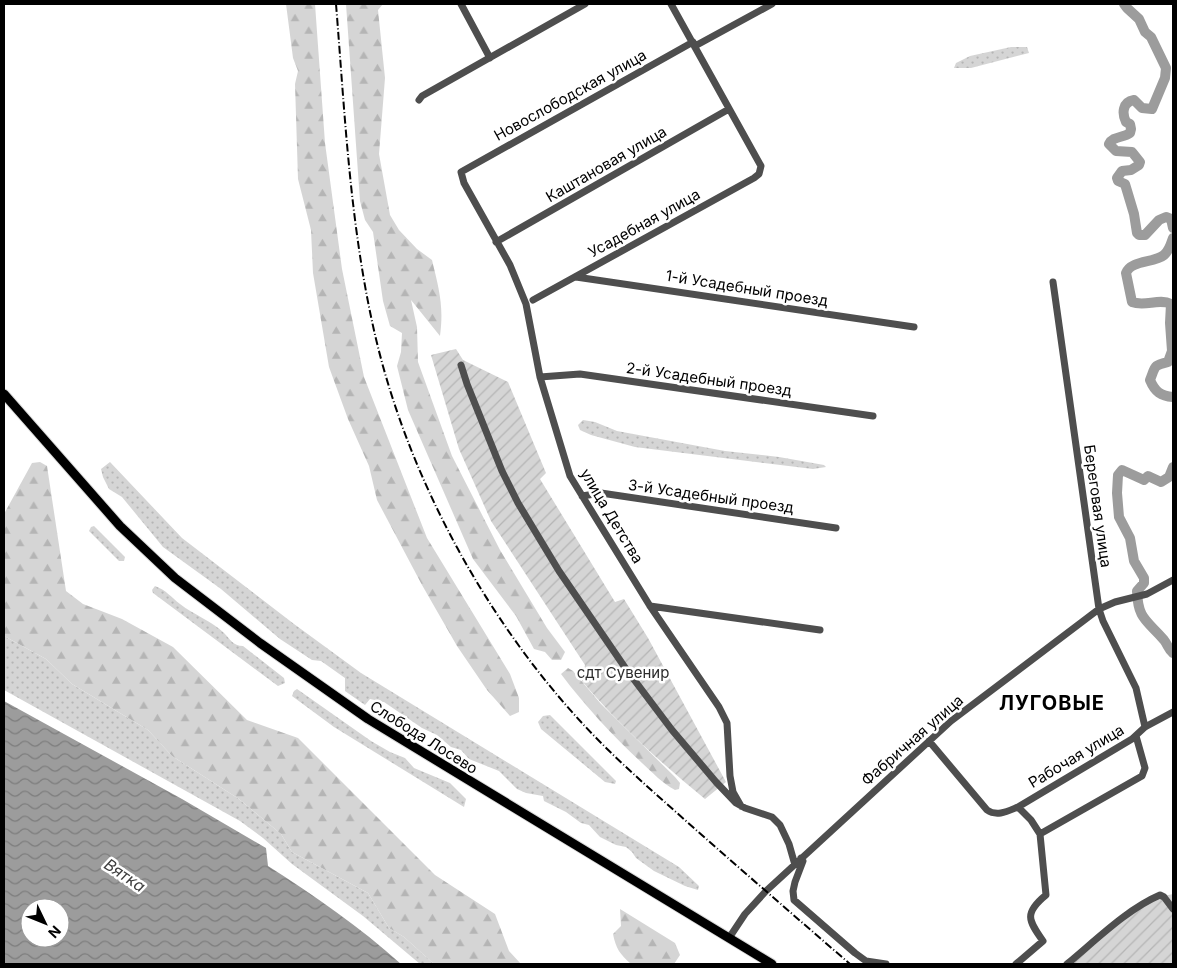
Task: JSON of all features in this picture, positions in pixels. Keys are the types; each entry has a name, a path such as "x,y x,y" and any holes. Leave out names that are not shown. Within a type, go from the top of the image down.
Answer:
{"main road":[{"name":"Слобода Лосево","path":"4,394 120,526 175,578 260,643 360,713 477,787 772,964"}],"street":[{"path":"461,4 490,58"},
{"path":"419,100 422,96 584,4"},
{"path":"671,4 729,109"},
{"name":"Новослободская улица","path":"461,172 694,44 772,4"},
{"name":"Усадебная улица","path":"534,300 759,174 760,166 729,109"},
{"name":"Каштановая улица","path":"496,242 729,109"},
{"name":"улица Детства","path":"461,172 464,183 510,265 526,304 540,377 570,476 650,606 719,707 727,723 730,776 733,792 741,806"},
{"name":"1-й Усадебный проезд","path":"575,277 914,327"},
{"name":"Береговая улица","path":"1053,282 1099,609 1136,688 1145,727"},
{"path":"461,365 502,471 518,503 559,571 626,669 672,730 729,797 741,806 772,817 780,825 789,844 795,865"},
{"name":"2-й Усадебный проезд","path":"540,377 580,374 872,416"},
{"name":"3-й Усадебный проезд","path":"582,496 601,493 836,528"},
{"name":"Фабричная улица","path":"729,938 745,914 764,893 951,721 1099,609 1115,602 1138,597 1173,580"},
{"path":"650,606 820,630"},
{"name":"Рабочая улица","path":"929,741 992,814 1018,807 1136,736 1145,727 1173,712"},
{"path":"1040,834 1142,776 1145,768 1136,736"},
{"path":"1016,964 1043,941 1031,924 1029,917 1035,905 1046,895 1040,834 1031,820 1018,807"},
{"path":"801,858 803,861 793,891 794,900 866,961 886,964"},
{"path":"1067,964 1150,899 1160,895 1164,897 1173,909"}],"green space":[{"path":"286,4 315,4 325,143 342,269 364,377 427,538 510,674 519,698 519,712 510,716 487,690 457,646 377,500 369,466 348,419 329,367 313,273 311,230 298,179 295,84 298,71 293,58"},
{"path":"346,4 383,4 378,10 385,78 379,154 390,215 399,230 417,249 432,260 441,306 440,336 411,300 417,327 418,362 452,456 500,550 547,628 565,652 561,660 552,660 545,652 534,649 516,616 473,559 408,410 397,366 401,352 402,333 390,326 383,301 373,232 365,220 360,201"},
{"path":"1011,47 1027,47 1029,53 971,68 954,68 956,63 970,56"},
{"name":"сдт Сувенир","path":"456,349 463,360 508,382 546,473 540,479 615,602 624,599 648,638 726,782 705,799 641,743 582,681 585,665 491,521 459,449 431,355"},
{"path":"583,420 595,422 617,431 725,451 779,457 824,465 826,467 813,469 635,447 591,435 580,430 578,425"},
{"path":"40,462 47,466 66,591 83,604 122,619 173,647 247,720 298,738 435,875 495,914 509,951 521,964 434,964 404,937 389,928 368,893 292,852 281,834 239,799 172,756 148,730 72,684 46,659 4,636 4,514 32,463"},
{"path":"110,462 182,538 361,673 679,867 699,886 698,890 654,871 636,858 626,847 616,845 600,837 589,825 581,823 566,812 544,801 543,796 526,793 517,789 499,771 469,759 461,750 451,747 437,735 422,728 384,702 370,699 365,705 345,691 345,678 321,661 312,660 280,639 221,589 163,547 122,497 109,489 101,469"},
{"path":"94,526 125,557 124,561 119,561 89,531"},
{"path":"155,586 185,608 214,625 234,643 243,646 284,678 285,683 278,686 153,593 152,590"},
{"path":"4,636 46,659 72,684 148,730 172,756 239,799 281,834 292,852 368,893 389,928 404,937 434,964 420,964 363,916 292,864 263,838 240,821 4,690"},
{"path":"568,668 573,671 601,704 675,777 680,783 679,789 675,790 658,778 600,720 561,674"},
{"path":"297,689 371,741 405,758 414,768 450,783 466,799 464,807 334,727 292,696"},
{"path":"550,715 616,781 615,784 605,782 541,729 538,722 543,716"},
{"path":"1173,894 1173,964 1067,964 1151,899"},
{"path":"620,909 675,943 680,955 674,964 631,964 624,957 617,947 613,934 621,926"}],"water":[{"name":"Вятка","path":"4,701 182,799 266,848 268,866 337,912 401,964 4,964"}],"waterway":[{"path":"1124,4 1139,19 1145,32 1151,37 1166,68 1165,78 1152,109 1142,108 1134,100 1127,103 1124,115 1126,122 1130,124 1130,133 1111,141 1109,144 1116,151 1132,152 1140,162 1139,165 1131,170 1122,171 1117,178 1118,181 1125,184 1134,214 1137,233 1145,235 1159,220 1166,217 1171,219 1173,228"},
{"path":"1173,238 1169,249 1160,258 1133,266 1126,273 1132,302 1142,304 1166,302 1171,304 1172,351 1168,362 1156,367 1150,380 1159,393 1173,397"},
{"path":"1173,467 1169,477 1161,482 1148,476 1144,480 1122,470 1118,475 1117,493 1119,517 1130,538 1134,561 1144,578 1144,583 1137,591 1139,608 1144,619 1164,640 1173,653"}],"railway":[{"path":"336,4 354,214 367,298 376,339 390,391 408,443 430,494 455,544 483,592 514,638 547,682 582,723 651,790 850,964"}],"district":[{"name":"ЛУГОВЫЕ","path":"1052,703"}]}
